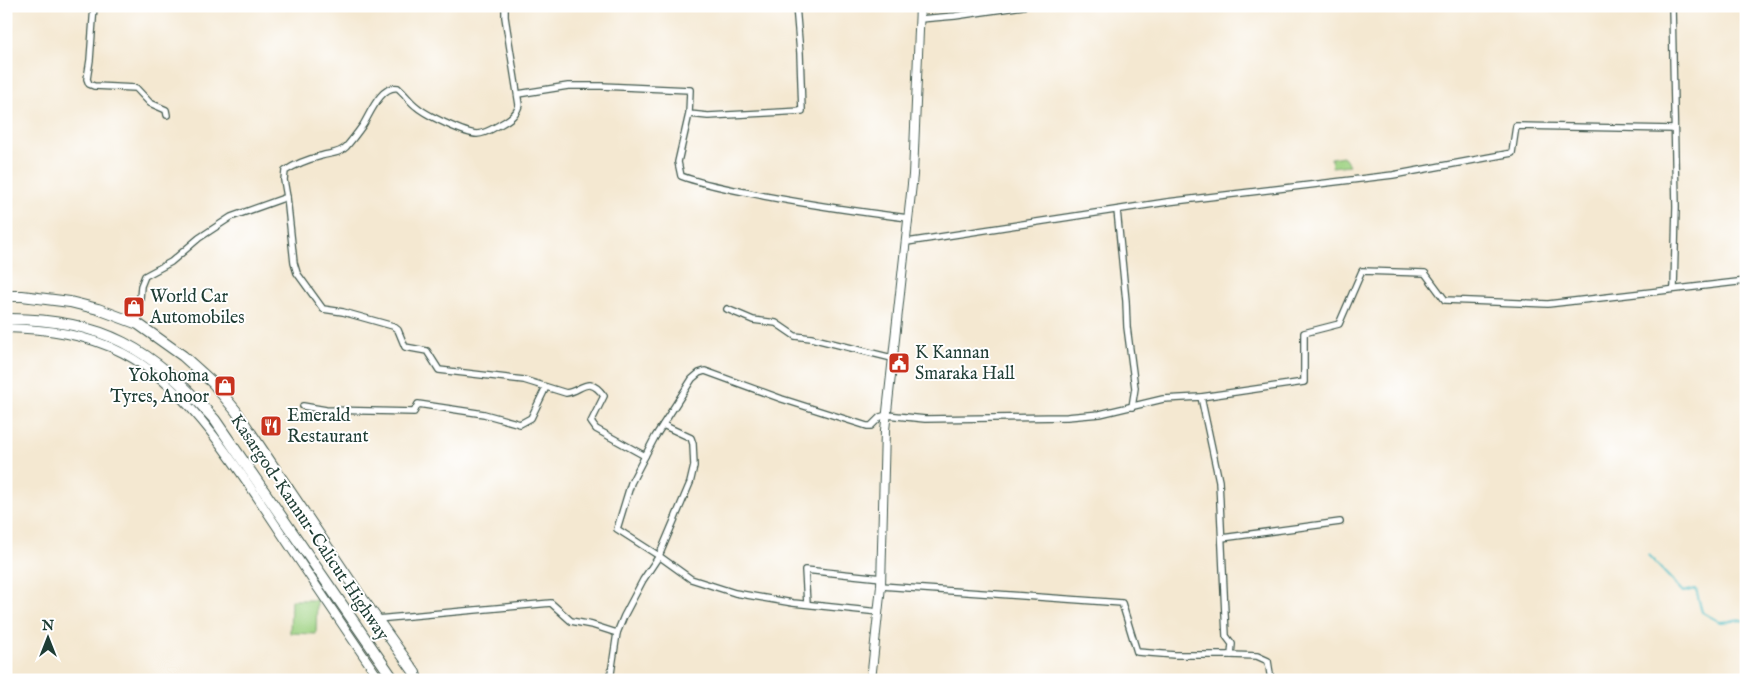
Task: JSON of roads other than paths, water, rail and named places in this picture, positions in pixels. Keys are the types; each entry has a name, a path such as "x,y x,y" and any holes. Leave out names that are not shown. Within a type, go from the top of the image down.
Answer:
{"highway":[{"name":"Kasargod-Kannur-Calicut Highway","path":"6,296 70,302 98,309 138,324 183,356 213,383 236,411 418,678"},
{"name":"Kasargod-Kannur-Calicut Highway","path":"6,319 58,321 91,329 119,340 142,352 164,368 192,393 215,420 394,680"}],"main road":[{"path":"870,680 882,582 884,448 892,358 907,242 916,139 920,6"},
{"path":"6,328 53,331 77,335 102,343 124,353 164,380 198,416 240,473 380,680"}],"street":[{"path":"94,6 87,79 89,84 94,86 136,88 150,103 166,110 167,115"},
{"path":"505,6 505,17 518,94 519,105 515,114 491,129 479,134 471,133 429,116 412,104 398,88 392,89 381,96 363,125 345,148 335,154 311,159 285,171 284,180 288,197 294,263 297,273 323,309 343,312 393,326 398,330 405,347 428,352 439,370 524,380 566,393 573,392 582,386 594,386 604,396 591,422 596,429 645,456"},
{"path":"689,114 708,116 802,111 796,6"},
{"path":"920,18 955,16 1024,6"},
{"path":"1672,6 1676,207 1674,289"},
{"path":"518,94 568,86 690,90 689,114 678,162 681,176 700,183 785,200 908,218"},
{"path":"907,242 1167,202 1393,175 1512,153 1516,126 1674,129"},
{"path":"138,324 141,286 145,276 171,262 199,238 232,217 288,197"},
{"path":"1117,210 1127,327 1135,388 1132,407"},
{"path":"879,612 734,593 691,579 617,529 630,482 692,379 699,373 705,371 782,399 867,426 871,426 880,417 887,416 925,419 1067,417 1100,414 1163,400 1200,397 1304,382 1304,333 1339,324 1362,271 1424,273 1445,300 1548,304 1746,281"},
{"path":"727,309 753,320 776,323 795,336 812,338 892,358"},
{"path":"304,406 326,410 414,412 418,404 484,414 520,424 531,418 546,387"},
{"path":"1200,397 1219,481 1226,636 1232,644 1232,655"},
{"path":"610,680 617,633 643,580 659,556 690,483 694,466 694,444 691,438 663,425"},
{"path":"1222,538 1340,522"},
{"path":"807,604 805,570 882,582 1122,603 1137,652 1263,657 1268,661 1271,680"},
{"path":"377,619 551,603 571,621 617,633"}],"waterway":[{"path":"1648,555 1683,592 1696,589 1702,612 1720,622 1746,620"}],"place":[{"name":"World Car Automobiles","path":"134,307"},
{"name":"K Kannan Smaraka Hall","path":"899,363"},
{"name":"Yokohoma Tyres, Anoor","path":"225,386"},
{"name":"Emerald Restaurant","path":"271,426"}]}
